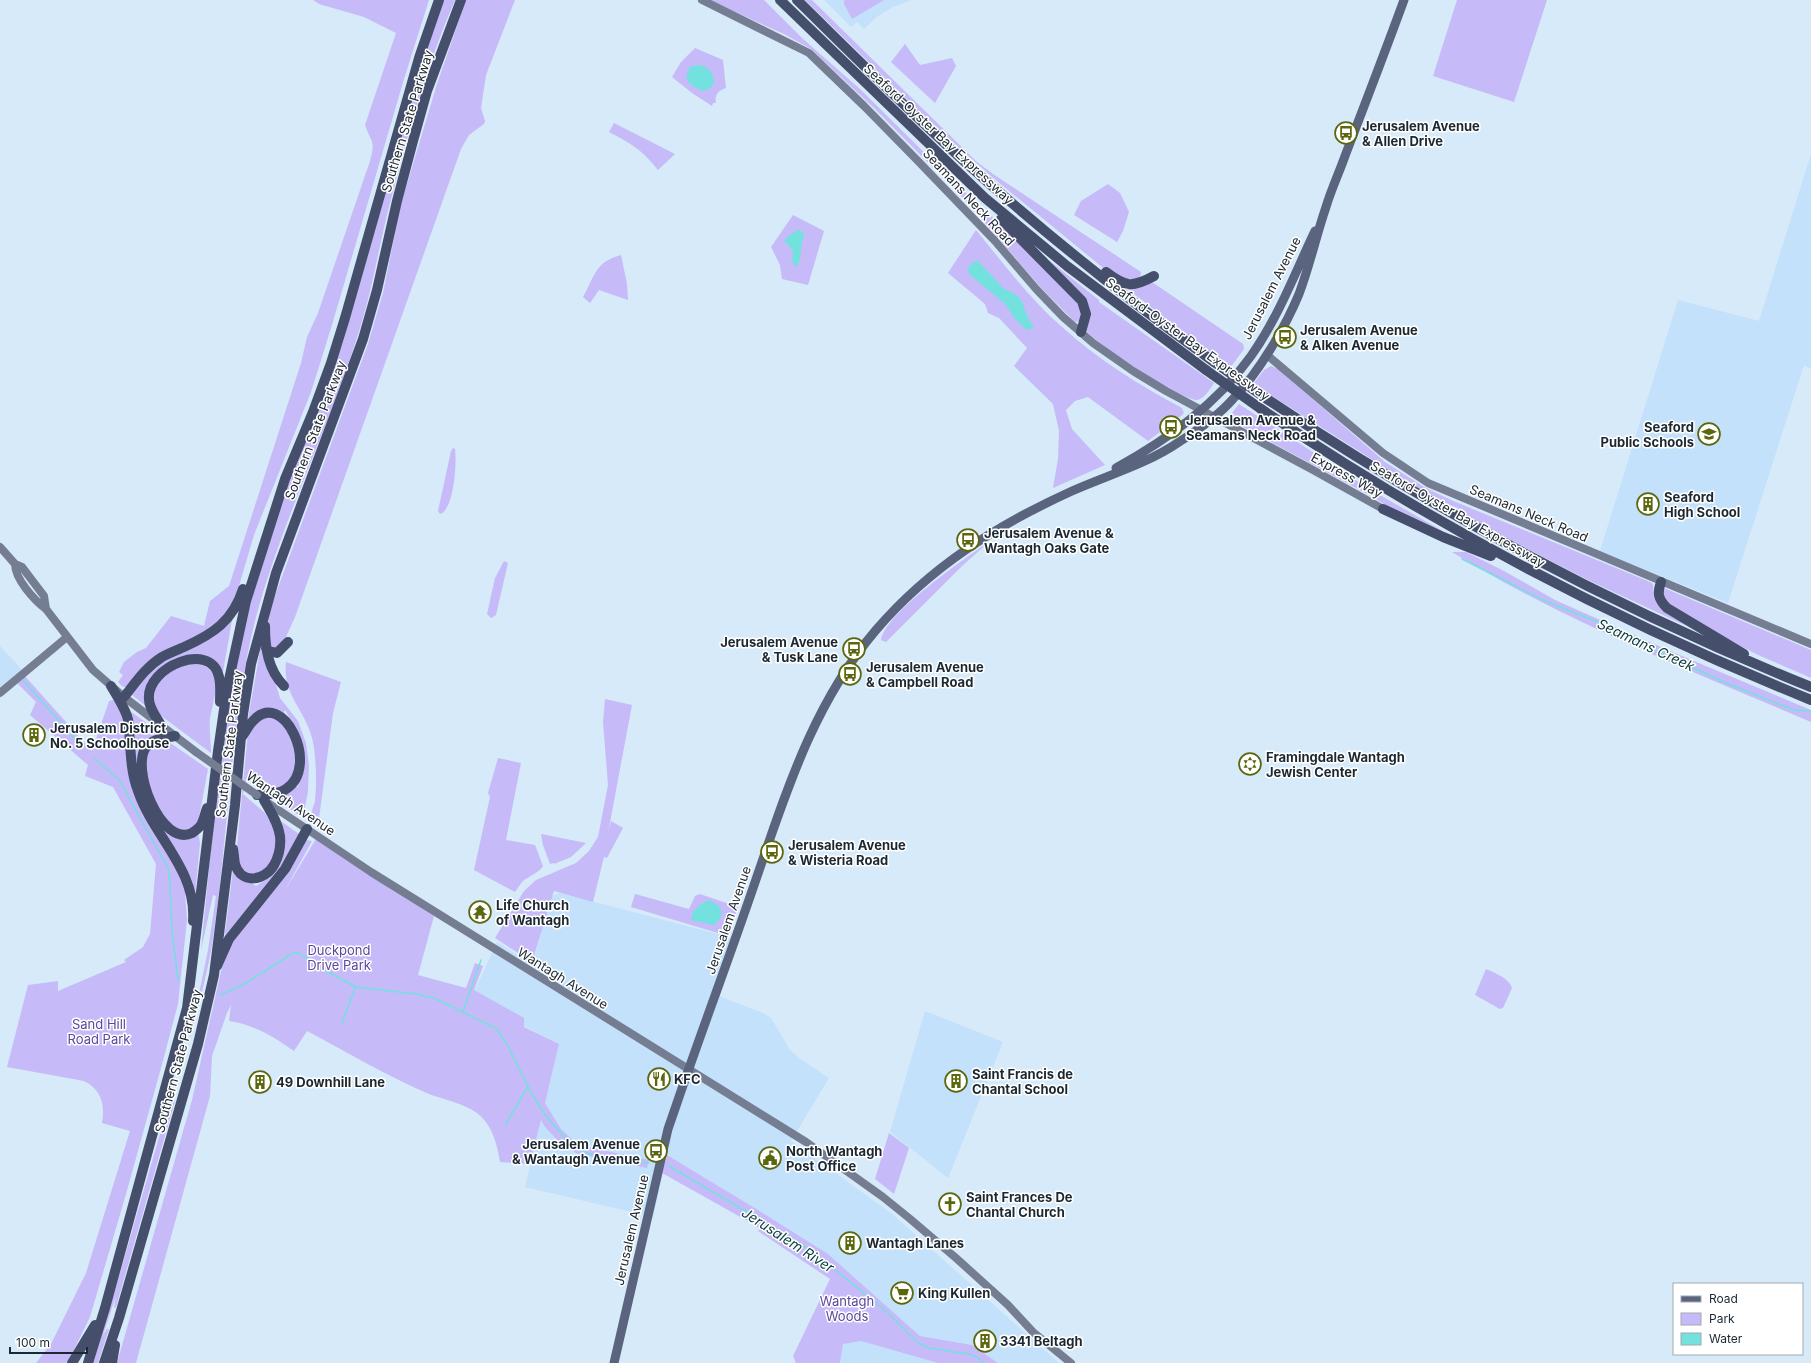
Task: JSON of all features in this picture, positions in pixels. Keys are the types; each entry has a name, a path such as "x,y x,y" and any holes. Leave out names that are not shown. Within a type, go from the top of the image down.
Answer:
{"highway":[{"name":"Southern State Parkway","path":"88,1363 105,1308 188,1008 218,751 227,689 246,601 285,479 313,412 333,356 419,58 439,0"},
{"name":"Southern State Parkway","path":"104,1363 198,1044 214,971 235,805 243,714 251,664 264,612 289,537 363,339 378,290 396,201 427,91 461,0"},
{"name":"Seaford-Oyster Bay Expressway","path":"780,0 985,198 1067,266 1206,370 1261,409 1398,496 1479,543 1559,586 1684,647 1811,700"},
{"name":"Seaford-Oyster Bay Expressway","path":"797,0 931,130 1038,225 1129,299 1267,400 1392,479 1519,552 1647,617 1777,674 1811,687"},
{"path":"985,198 996,213 1082,301 1086,314 1081,332"},
{"path":"1038,225 1124,284 1139,284 1154,276"},
{"path":"124,697 140,676 153,663 163,656 209,634 227,620 240,599 260,539 285,479"},
{"path":"1383,509 1443,537 1559,586"},
{"path":"1661,582 1658,595 1661,602 1667,608 1777,674"},
{"path":"264,612 266,648 274,674 284,686"},
{"path":"266,648 269,652 277,653 288,642"},
{"path":"162,727 150,705 149,700 150,688 154,680 165,670 183,661 196,659 202,660 214,666 219,677 218,751"},
{"path":"111,686 127,716 130,757 138,792 146,813 178,861 189,887 194,912 187,982 188,1008"},
{"path":"235,805 233,847 235,864 242,876 254,879 261,878 269,872 278,856 280,845 277,823 260,797 286,790 294,782 299,773 300,765 296,740 289,723 281,717 272,714 259,716 253,720 241,738"},
{"path":"176,736 155,740 148,745 141,757 141,766 146,786 160,818 169,830 176,834 188,835 200,826 215,779"},
{"path":"214,971 229,939 285,868 307,829"},
{"path":"72,1363 105,1308"},
{"path":"112,1363 118,1318"}],"main road":[{"name":"Seamans Neck Road","path":"702,0 809,54 864,106 916,159 995,241 1037,290 1063,317 1133,371 1214,418"},
{"name":"Jerusalem Avenue","path":"614,1363 668,1129 801,752 820,714 853,659 901,603 959,554 1009,522 1070,498 1080,488 1146,451 1179,429 1215,397 1250,356 1272,321 1325,209 1404,0"},
{"name":"Jerusalem Avenue","path":"1080,488 1157,460 1214,418 1234,399 1267,355 1299,294 1313,254 1325,209"},
{"name":"Seamans Neck Road","path":"1267,355 1383,453 1428,482 1661,582 1811,644"},
{"name":"Express Way","path":"1214,418 1383,509"},
{"name":"Wantagh Avenue","path":"0,547 14,564 22,567 44,596 46,609 93,670 162,727 260,797 376,875 806,1142 883,1197 956,1258 1008,1305 1033,1332 1071,1363"},
{"path":"0,693 67,637"}],"shaded area":[{"path":"824,0 912,0 893,7 878,16 864,29 857,22 851,27"},
{"name":"Seaford Public Schools","path":"1811,154 1811,369 1804,365 1728,603 1600,551 1678,300 1759,321"},
{"path":"0,646 24,672 0,692"},
{"path":"560,893 733,938 713,994 763,1013 771,1018 790,1050 799,1058 829,1078 791,1141 891,1213 1059,1363 998,1363 972,1345 920,1336 828,1254 667,1155 653,1217 525,1187 559,1044 524,1026 475,990 497,942 532,964 552,896"},
{"path":"925,1011 1003,1042 948,1178 890,1132"},
{"path":"844,1336 938,1363 840,1363"}],"green space":[{"path":"313,0 429,0 311,392 254,535 236,596 227,614 218,625 166,652 127,687 123,687 118,682 123,675 119,672 124,662 137,652 146,648 171,616 204,626 210,601 229,586 301,363 307,337 318,313 372,154 373,145 365,125 396,33 364,17 319,4"},
{"path":"443,0 455,0 425,79 401,161 361,325 336,398 280,543 256,617 247,655 241,692 232,768 220,760 226,705 245,613 281,502 307,438 413,89"},
{"path":"466,0 515,0 486,75 481,108 485,121 484,124 469,135 461,149 295,617 281,648 272,651 267,632 273,601 368,344 383,293 401,204 437,84"},
{"path":"708,0 764,0 802,38 861,90 955,183 1064,286 1082,310 1080,321 1075,322 1042,289 968,203 874,108 811,49 784,34"},
{"path":"805,0 812,0 977,162 1141,272 1140,279 1136,281 1113,276 991,176 926,118"},
{"path":"844,0 884,0 852,19 844,4"},
{"path":"1457,0 1547,0 1514,102 1433,76"},
{"path":"905,44 920,65 952,58 956,66 935,103 891,62"},
{"path":"695,48 723,60 726,88 718,93 716,103 713,103 712,106 692,93 672,77 681,62"},
{"path":"614,123 675,154 658,170 647,157 636,148 609,132"},
{"path":"1108,184 1120,193 1129,212 1123,231 1117,242 1074,215 1081,201"},
{"path":"793,215 824,231 808,285 782,279 780,265 771,247"},
{"path":"976,230 1027,292 1061,326 1089,350 1134,381 1182,408 1184,413 1148,441 1088,397 1075,401 1066,410 1072,429 1105,465 1053,488 1058,459 1059,431 1053,404 1014,366 1027,348 999,318 988,313 985,304 948,273"},
{"path":"621,255 627,284 628,300 599,290 590,303 583,297 593,276 606,262"},
{"path":"1051,262 1099,300 1099,302 1214,383 1207,393 1202,398 1197,400 1189,398 1138,369 1091,336 1085,329 1089,312"},
{"path":"1152,282 1243,344 1244,349 1230,368 1125,287"},
{"path":"1271,366 1278,369 1385,462 1424,487 1451,500 1650,582 1653,584 1654,597 1691,628 1588,580 1462,515 1458,508 1447,504 1403,479 1253,384 1264,370"},
{"path":"1239,404 1371,490 1455,538 1387,508 1384,504 1369,495 1232,421 1232,413"},
{"path":"453,448 455,449 456,456 454,485 449,504 445,511 440,514 438,511 451,451"},
{"path":"990,541 962,566 886,642 881,640 886,628 911,601 946,572"},
{"path":"1452,552 1466,552 1504,571 1555,600 1670,651 1811,710 1811,722 1674,664 1583,622 1538,600"},
{"path":"504,561 508,563 496,615 491,618 487,614 495,578"},
{"path":"1664,588 1811,650 1811,678 1756,654 1703,626 1664,603 1659,590"},
{"path":"232,620 223,672 208,658 158,671 147,707 131,694 159,662"},
{"path":"262,640 280,698 298,721 306,743 309,765 308,792 304,811 301,814 297,814 272,797 294,786 298,787 301,766 300,747 291,720 285,710 283,714 264,711 256,713 248,719"},
{"path":"286,662 341,682 333,713 318,826 312,812 315,802 316,786 313,742 306,721 291,694 286,674"},
{"path":"199,663 213,673 216,687 210,719 211,753 156,712 152,705 155,681 172,668"},
{"name":"Sand Hill Road Park","path":"23,674 92,751 109,701 113,700 116,702 124,717 128,767 179,872 185,891 187,920 178,1004 161,1068 90,1317 70,1358 66,1363 36,1363 52,1342 86,1273 130,1131 102,1123 103,1110 101,1099 95,1089 84,1081 7,1067 28,985 58,981 58,991 126,962 124,960 143,947 150,934 156,864 113,787 85,776 88,765 30,715 36,702 15,681"},
{"path":"605,699 632,705 608,833 611,821 623,828 607,858 604,857 593,902 554,891 532,962 495,938 524,891 536,880 576,863 589,851 598,837 608,785 603,722"},
{"path":"130,711 159,732 159,735 149,739 141,746 138,755 138,768 141,782 152,811 160,823 169,832 178,837 186,837 198,832 200,843 195,895 193,895 185,871 152,817 141,795 134,764 128,712"},
{"path":"271,716 282,720 294,744 297,768 285,786 270,791 269,789 258,786 247,779 243,794 265,813 272,822 277,841 274,858 266,870 256,876 245,874 236,857 248,732 258,719"},
{"path":"166,740 208,769 198,823 191,830 172,830 155,803 145,776 148,746"},
{"path":"498,758 521,763 506,840 535,845 543,866 523,881 515,892 474,870 490,797 488,793"},
{"path":"218,777 230,785 219,889 211,951 204,986 189,1042 208,950 216,896 213,895 201,950"},
{"path":"278,819 299,834 279,870 224,941 233,870 256,886 270,877 276,870"},
{"path":"541,834 586,843 571,857 554,864 550,864 543,845"},
{"name":"Duckpond Drive Park","path":"316,839 434,916 418,975 466,988 475,963 483,966 474,990 524,1018 524,1027 559,1044 545,1103 561,1129 578,1145 649,1160 647,1168 578,1154 562,1145 545,1127 541,1120 530,1164 500,1162 495,1141 490,1129 482,1118 472,1110 460,1104 413,1087 382,1072 307,1031 294,1051 255,1028 229,1021 231,1005 212,1056 210,1096 136,1363 117,1363 192,1100 222,967 238,930 306,840 312,841 284,892"},
{"path":"635,894 689,909 695,896 700,894 738,907 728,936 631,907"},
{"path":"1486,969 1508,981 1512,988 1503,1008 1500,1009 1475,995"},
{"path":"170,1099 175,1101 116,1307 114,1308 116,1296 103,1335 107,1329 109,1329 98,1363 91,1363 116,1287"},
{"path":"889,1133 909,1148 894,1194 875,1179"},
{"name":"Wantagh Woods","path":"667,1155 828,1254 920,1336 972,1345 998,1363 938,1363 861,1341 843,1344 840,1363 796,1363 793,1356 830,1279 758,1231 760,1229 753,1224 662,1173"}],"water":[{"path":"697,65 707,68 711,72 714,83 709,89 702,91 690,84 686,77 690,67"},
{"path":"797,230 803,232 804,237 800,260 796,267 792,262 793,251 784,240"},
{"path":"977,260 1003,288 1015,294 1022,301 1027,316 1034,328 1027,330 1015,319 1005,304 970,275 968,271 969,266"},
{"path":"709,900 718,905 722,912 720,919 714,925 691,920 697,907"}],"waterway":[{"name":"Seamans Creek","path":"1462,559 1545,601 1633,636 1651,648 1726,683 1794,710 1811,711"},
{"name":"Jerusalem River","path":"22,679 82,747"},
{"name":"Jerusalem River","path":"94,758 119,780 169,870 172,931 178,980"},
{"name":"Jerusalem River","path":"220,995 246,983 293,953 298,953 312,961"},
{"path":"463,1012 481,960"},
{"name":"Jerusalem River","path":"324,970 356,987 416,994 434,998 497,1029 508,1046 533,1096 544,1113 570,1144 589,1154 601,1158 649,1163"},
{"path":"342,1023 355,988"},
{"path":"506,1124 528,1086"},
{"name":"Jerusalem River","path":"669,1166 795,1240 822,1259 888,1313 918,1343 929,1348 969,1354 977,1357 984,1363"}],"place":[{"name":"Jerusalem Avenue & Allen Drive","path":"1346,133"},
{"name":"Jerusalem Avenue & Alken Avenue","path":"1285,337"},
{"name":"Jerusalem Avenue & Seamans Neck Road","path":"1171,427"},
{"name":"Seaford Public Schools","path":"1709,434"},
{"name":"Seaford High School","path":"1648,504"},
{"name":"Jerusalem Avenue & Wantagh Oaks Gate","path":"968,540"},
{"name":"Jerusalem Avenue & Tusk Lane","path":"854,649"},
{"name":"Jerusalem Avenue & Campbell Road","path":"850,674"},
{"name":"Jerusalem District No. 5 Schoolhouse","path":"34,735"},
{"name":"Framingdale Wantagh Jewish Center","path":"1250,764"},
{"name":"Jerusalem Avenue & Wisteria Road","path":"772,852"},
{"name":"Life Church of Wantagh","path":"480,912"},
{"name":"KFC","path":"659,1079"},
{"name":"Saint Francis de Chantal School","path":"956,1081"},
{"name":"49 Downhill Lane","path":"260,1082"},
{"name":"Jerusalem Avenue & Wantaugh Avenue","path":"656,1151"},
{"name":"North Wantagh Post Office","path":"770,1158"},
{"name":"Saint Frances De Chantal Church","path":"950,1204"},
{"name":"Wantagh Lanes","path":"850,1243"},
{"name":"King Kullen","path":"902,1293"},
{"name":"3341 Beltagh","path":"985,1341"}]}
